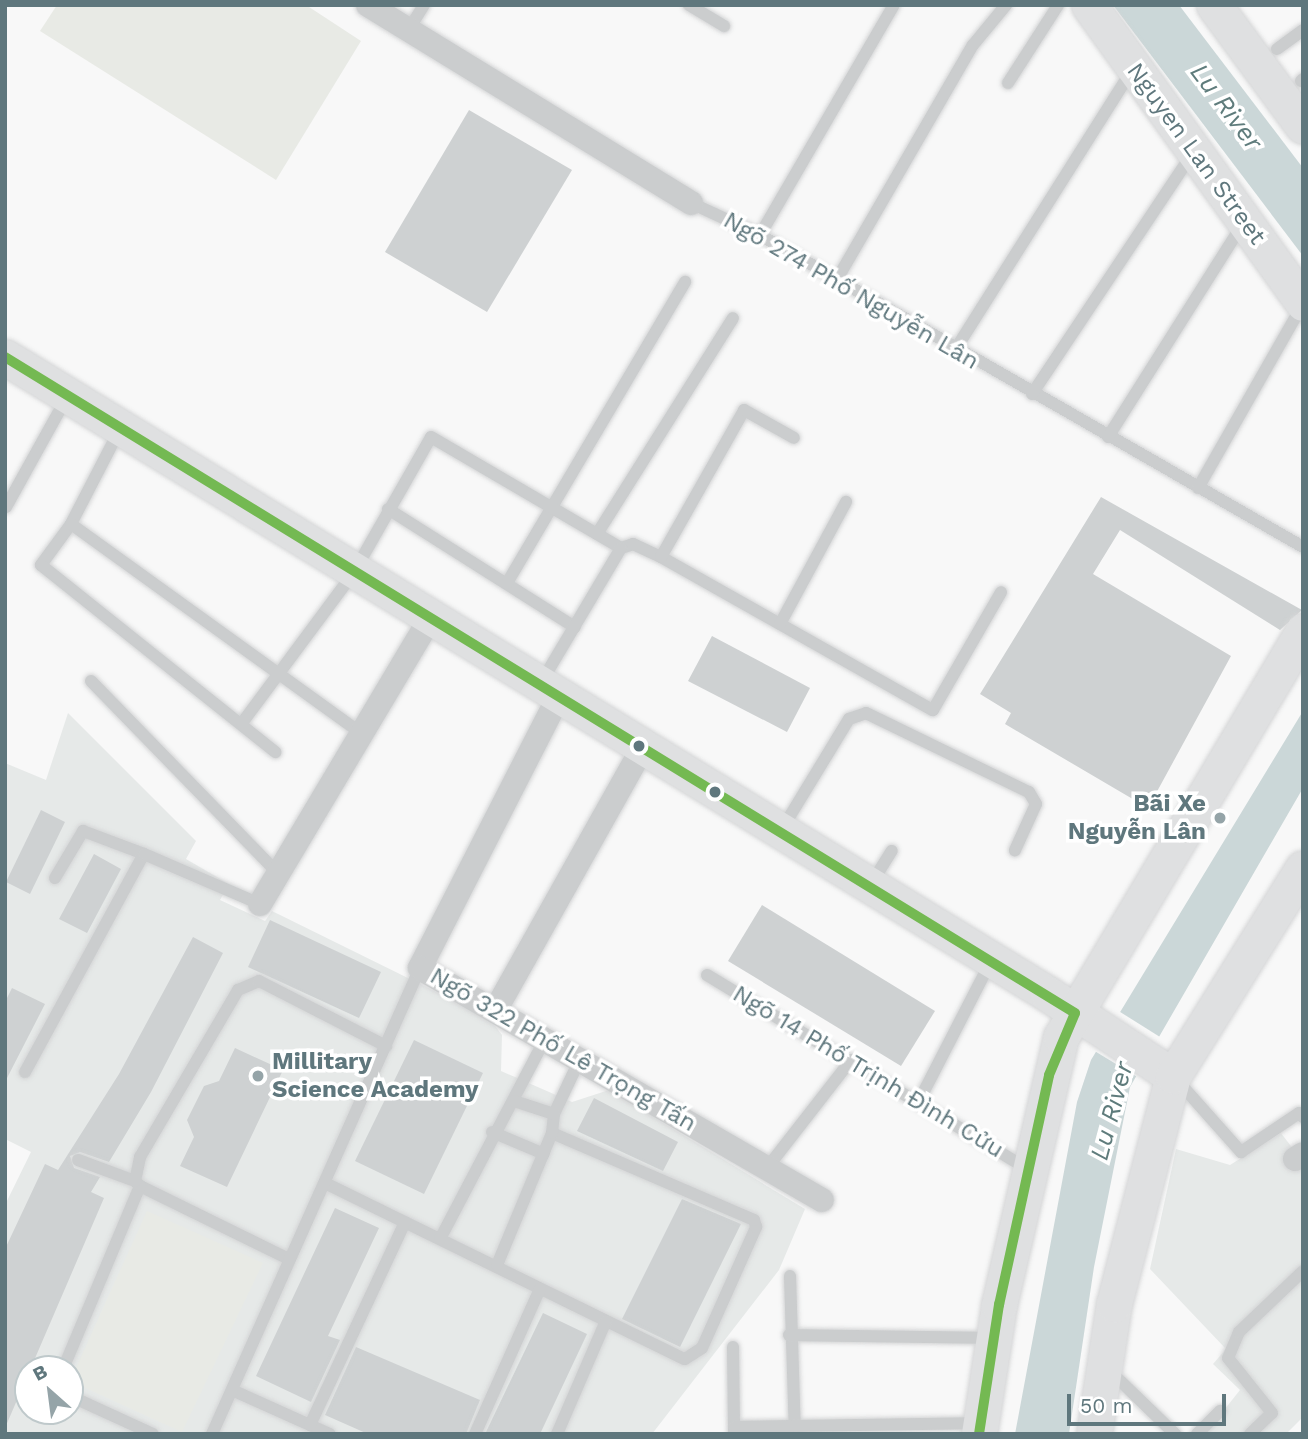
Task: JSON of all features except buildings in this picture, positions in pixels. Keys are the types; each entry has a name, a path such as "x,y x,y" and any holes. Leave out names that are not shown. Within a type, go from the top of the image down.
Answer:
{"main road":[{"name":"Nguyen Lan Street","path":"1089,5 1303,304"},
{"path":"1214,5 1303,126"},
{"path":"7,362 121,426 429,620 780,832 1164,1070"},
{"path":"980,1428 993,1338 1049,1075 1085,1019 1185,818 1303,631"},
{"path":"1094,1434 1102,1363 1164,1070 1299,882"}],"street":[{"name":"Ngõ 274 Phố Nguyễn Lân","path":"368,5 691,203"},
{"path":"260,904 364,736 429,620"},
{"name":"Ngõ 322 Phố Lê Trọng Tấn","path":"548,693 420,968 822,1200"},
{"path":"495,1011 642,749"}],"lane":[{"path":"408,29 424,5"},
{"path":"689,5 724,26"},
{"path":"760,235 894,5"},
{"path":"836,281 973,45 1006,5"},
{"path":"1008,83 1058,5"},
{"path":"1277,49 1303,30"},
{"path":"955,350 1133,67"},
{"path":"1032,394 1194,151"},
{"name":"Ngõ 274 Phố Nguyễn Lân","path":"691,203 760,235 955,350 1303,547"},
{"path":"1108,437 1244,221"},
{"path":"507,583 685,282"},
{"path":"1198,488 1303,304"},
{"path":"597,534 733,318"},
{"path":"6,507 69,395"},
{"path":"661,557 744,410 794,438"},
{"path":"121,426 71,524 41,565 275,752"},
{"path":"242,723 354,572 387,509 431,437 621,548"},
{"path":"780,624 845,502"},
{"path":"387,509 575,627"},
{"path":"71,524 364,736"},
{"path":"548,693 575,627 621,548 633,544 661,557 933,710 1001,592"},
{"path":"91,681 278,873"},
{"path":"780,832 849,719 866,713 1029,792 1035,804 1014,850"},
{"path":"55,878 83,831 260,904"},
{"path":"869,888 892,851"},
{"path":"25,1072 144,854"},
{"path":"919,1101 990,962"},
{"path":"212,1434 289,1259 327,1184 420,968"},
{"name":"Ngõ 14 Phố Trịnh Đình Cửu","path":"707,975 919,1101 1028,1170"},
{"path":"69,1355 138,1183 140,1157 238,990 248,983 259,981 386,1046"},
{"path":"440,1240 492,1132 514,1101 544,1041"},
{"path":"767,1168 851,1060"},
{"path":"498,1265 552,1133 554,1114 579,1061"},
{"path":"1164,1070 1241,1152 1299,1113 1303,1117"},
{"path":"514,1101 554,1114"},
{"path":"492,1132 544,1154"},
{"path":"327,1184 440,1240 498,1265 540,1289 685,1359 702,1348 756,1227 754,1220 552,1133"},
{"path":"78,1160 138,1183 289,1259"},
{"path":"310,1425 405,1222"},
{"path":"1250,1434 1272,1413 1227,1357 1239,1332 1303,1271"},
{"path":"790,1276 789,1335 794,1430"},
{"path":"475,1434 540,1289"},
{"path":"557,1434 606,1321"},
{"path":"789,1335 993,1338"},
{"path":"733,1347 734,1430 980,1428"},
{"path":"1102,1363 1175,1434"},
{"path":"232,1390 330,1434"},
{"path":"84,1402 153,1434"},
{"path":"1197,1434 1220,1411"}],"shaded area":[{"path":"57,5 306,5 361,41 276,180 40,31"},
{"name":"Millitary Science Academy","path":"68,713 196,841 186,859 229,884 220,900 265,921 272,911 489,1018 502,1035 501,1071 572,1102 609,1090 805,1209 779,1270 652,1434 5,1434 5,1205 31,1152 5,1139 5,763 46,780"},
{"path":"1281,1133 1303,1162 1303,1417 1286,1434 1205,1434 1240,1390 1213,1364 1226,1349 1150,1269 1176,1149 1230,1165"},
{"path":"147,1211 263,1263 182,1432 84,1387 84,1355 82,1355"}],"water":[{"name":"Lu River","path":"1113,5 1179,5 1303,168 1303,256"},
{"name":"Lu River","path":"1303,711 1303,788 1130,1087 1094,1267 1069,1434 1015,1434 1077,1102 1091,1060"}],"pier":[{"path":"1117,1010 1160,1037 1139,1078 1093,1050"}],"transit line":[{"path":"5,357 1075,1013"},
{"path":"979,1434 999,1305 1049,1075 1075,1013"}],"place":[{"name":"Bãi Xe Nguyễn Lân","path":"1220,818"},
{"name":"Millitary Science Academy","path":"258,1076"}]}
